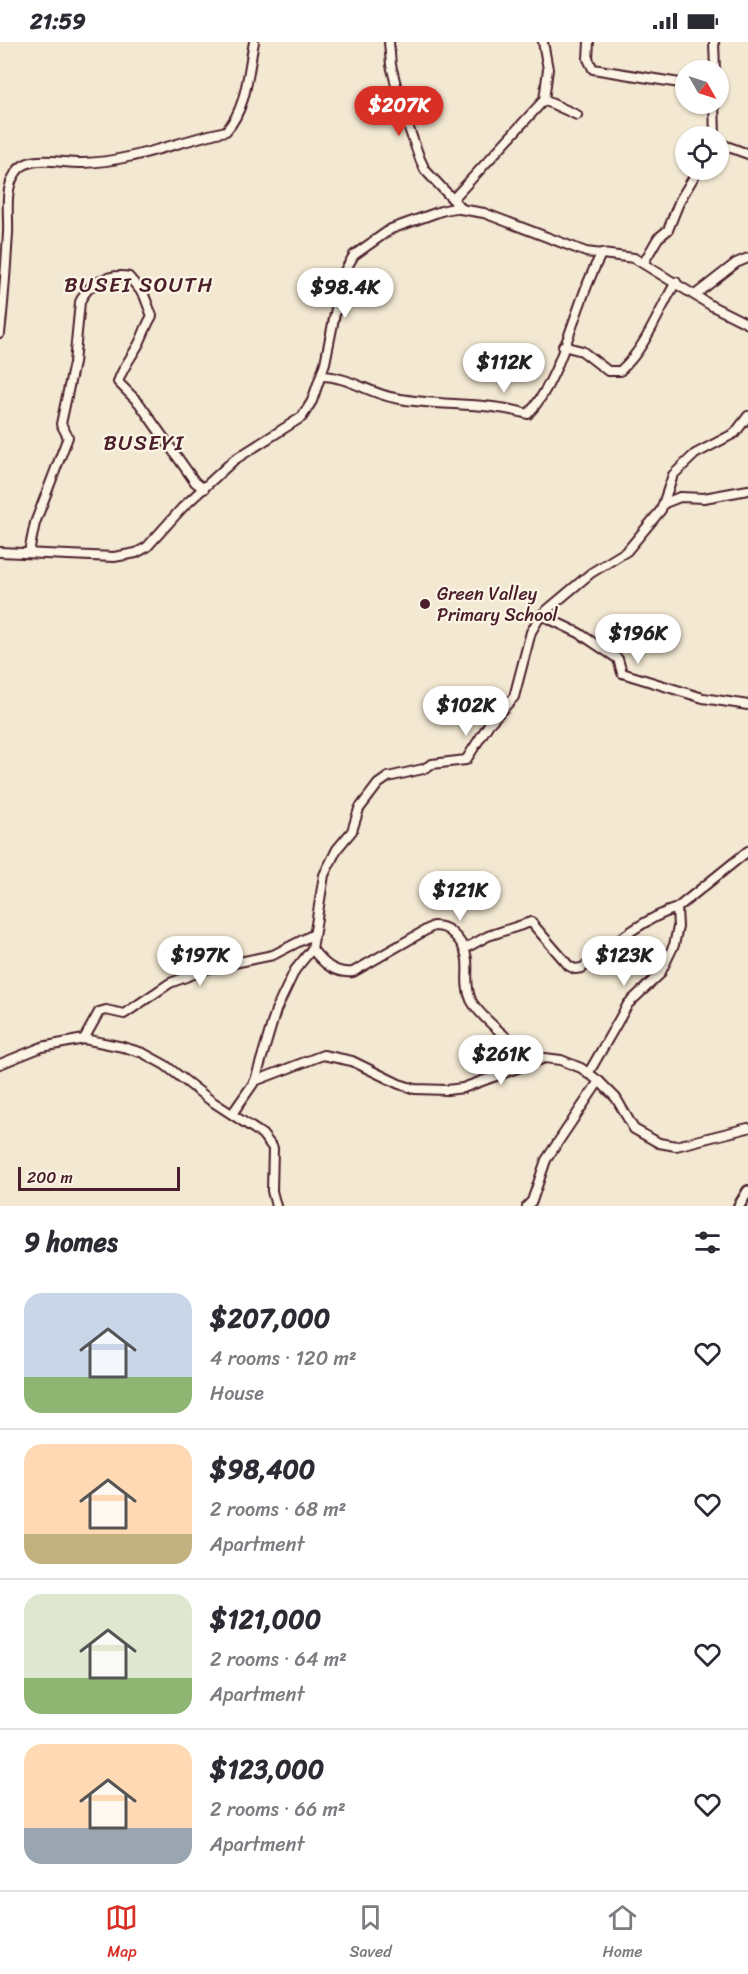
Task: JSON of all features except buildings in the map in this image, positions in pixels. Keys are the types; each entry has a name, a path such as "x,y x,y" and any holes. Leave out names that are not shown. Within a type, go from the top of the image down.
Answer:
{"main road":[{"path":"740,1206 748,1191"}],"street":[{"path":"0,333 5,280 8,198 14,175 22,165 39,161 83,163 118,158 226,131 234,122 243,102 254,42"},
{"path":"389,42 391,64 402,109 420,159 425,170 462,209"},
{"path":"453,199 544,100 548,69 543,42"},
{"path":"589,42 588,59 593,69 675,82"},
{"path":"714,42 715,60"},
{"path":"544,100 577,115"},
{"path":"729,147 748,154"},
{"path":"644,262 658,238 668,230 680,200 692,180"},
{"path":"0,552 114,557 136,553 147,547 182,508 234,460 302,417 312,401 321,376 343,274 354,255 375,238 407,221 454,207 483,213 586,252 644,262 695,295 748,324"},
{"path":"321,376 339,378 393,398 490,405 528,414 539,403 602,253"},
{"path":"695,295 736,263 748,258"},
{"path":"29,552 34,523 68,437 61,424 74,363 80,302 83,295 99,281 113,277 129,277 151,307 152,316 118,382 139,403 195,482 204,489"},
{"path":"563,346 582,351 608,371 620,371 642,343 676,282"},
{"path":"232,1114 255,1081 276,1010 295,970 312,949 324,875 337,849 352,831 356,815 364,802 388,777 423,769 432,764 466,760 489,724 514,697 531,632 541,615 591,573 623,555 665,503 674,475 695,454 735,433 748,416"},
{"path":"665,503 680,497 704,498 748,490"},
{"path":"541,615 579,633 618,659 622,673 703,699 748,705"},
{"path":"464,948 488,936 531,922 569,966 575,969 582,968 621,939 664,912 677,909 748,851"},
{"path":"588,1074 628,1004 660,974 674,945 678,927 677,909"},
{"path":"312,949 321,960 341,973 353,972 433,926 443,926 453,933 464,948 469,964 468,987 477,1009 519,1050 536,1060"},
{"path":"84,1039 99,1012 106,1010 124,1014 170,983 210,968 273,955 314,934"},
{"path":"0,1064 42,1047 84,1039 143,1053 262,1134 273,1148 272,1191 276,1206"},
{"path":"255,1081 323,1055 352,1061 399,1084 415,1089 447,1090 463,1088 536,1060 561,1060 599,1081 616,1098 634,1129 659,1143 676,1146 748,1128"},
{"path":"527,1206 532,1201 546,1160 599,1081"}],"place":[{"name":"Green Valley Primary School","path":"425,604"}],"district":[{"name":"BUSEI SOUTH","path":"139,285"},
{"name":"BUSEYI","path":"144,443"}]}
